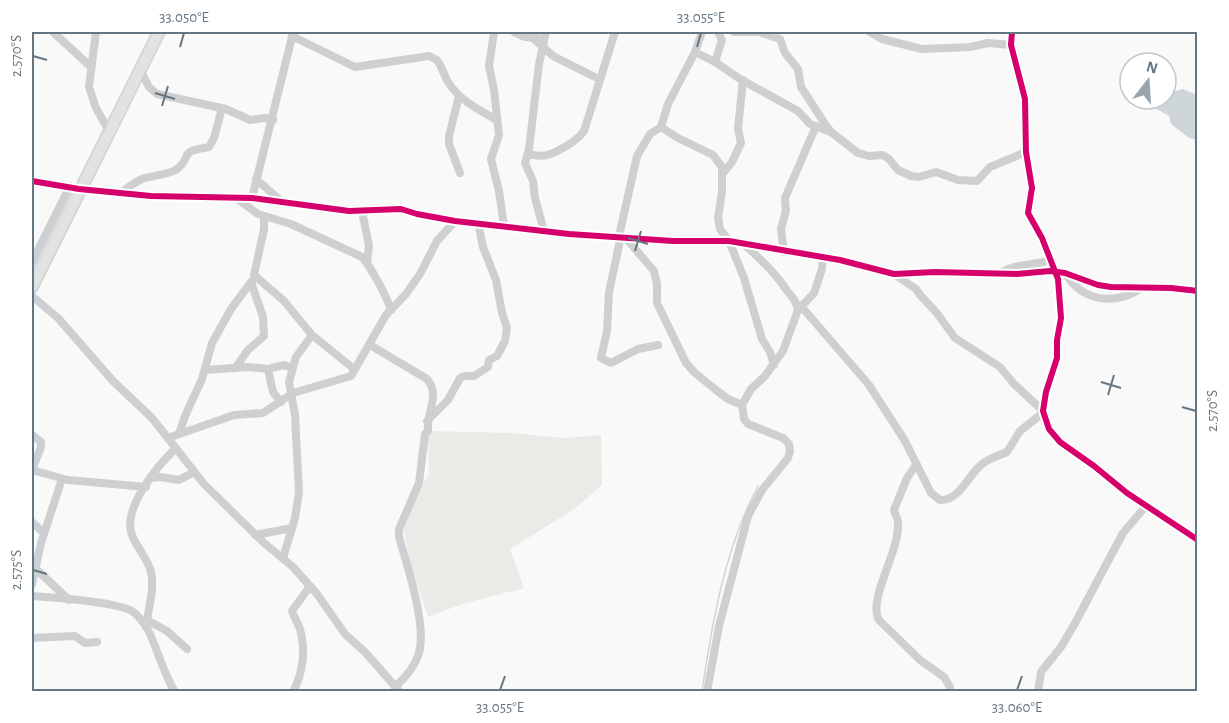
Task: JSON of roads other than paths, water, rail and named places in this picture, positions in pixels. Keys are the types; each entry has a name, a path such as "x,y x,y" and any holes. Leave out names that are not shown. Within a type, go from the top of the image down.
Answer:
{"main road":[{"path":"32,287 75,187 109,131 159,32"}],"street":[{"path":"53,32 92,67"},
{"path":"96,32 89,87 91,96 109,131"},
{"path":"494,32 489,66 499,135 491,159 504,226"},
{"path":"514,32 534,39 544,38"},
{"path":"528,154 546,156 579,138 588,121 615,32"},
{"path":"658,345 638,349 611,363 601,358 607,331 609,292 638,156 650,134 661,127 668,104 695,52 702,32"},
{"path":"715,62 722,40 718,32"},
{"path":"734,32 759,32 780,39 785,53 798,69 801,87 831,132"},
{"path":"870,32 882,39 922,49 970,47 988,43 1011,45"},
{"path":"1012,32 1011,45 1025,99 1026,152 1032,188 1028,213 1051,260 1075,287 1103,299 1123,298 1141,289"},
{"path":"252,198 293,34 355,67 429,56 437,60 447,81 459,96 497,120"},
{"path":"544,38 553,56 599,79"},
{"path":"544,38 525,163 533,181 544,231"},
{"path":"695,52 798,111 806,121 831,132 858,153 869,156 883,155 903,172 919,177 936,172 958,180 977,181 990,167 1026,152"},
{"path":"140,70 149,87 157,94 222,108 250,120 265,118 273,120"},
{"path":"724,172 732,162 741,142 738,129 743,80"},
{"path":"459,96 449,144 460,173"},
{"path":"121,193 139,180 179,168 187,153 192,150 209,147 214,138 222,108"},
{"path":"784,252 781,229 786,211 785,198 816,126"},
{"path":"661,127 719,160 724,172 718,218 720,229 729,241 744,278 762,339 770,352 774,365"},
{"path":"32,174 51,183"},
{"path":"256,179 283,202"},
{"path":"32,181 151,196 252,198 362,211 401,209 436,218 544,231 673,241 729,241 894,274 1060,272 1098,285 1197,291"},
{"path":"32,262 75,187"},
{"path":"236,198 253,212 308,231 356,254 367,263 391,310"},
{"path":"362,211 369,246 367,263"},
{"path":"237,367 248,351 264,336 263,317 253,280 264,229 264,216"},
{"path":"436,218 443,233"},
{"path":"168,438 234,415 263,413 293,393 332,380 348,378 382,323 413,284 432,248 455,220"},
{"path":"427,421 448,400 460,378 474,376 488,367 489,360 501,352 508,333 496,280 483,247 478,223"},
{"path":"622,236 654,271 657,303 686,363 716,390 742,405"},
{"path":"745,246 773,270 800,308 870,385 902,435 935,498 947,500 965,485 979,467 992,457 1007,452 1020,431 1044,411"},
{"path":"707,692 719,626 748,516 762,490 788,458 790,451 789,444 783,438 748,424 744,419 742,405 751,389 774,365 788,341 800,308 814,293 823,258"},
{"path":"999,274 1009,267 1040,264 1051,260"},
{"path":"1060,272 1061,318 1057,340 1058,354 1046,392 1044,411 1049,429 1060,442 1146,506 1197,540"},
{"path":"894,274 916,289 955,339 1000,367 1014,384 1044,411"},
{"path":"253,280 284,301 312,335 354,369"},
{"path":"179,434 205,370 212,343 231,309 253,280"},
{"path":"32,296 58,318 113,381 152,418 194,472 255,535 283,558 310,586 345,634 365,652 397,689 413,666 420,650 416,601 399,537 402,519 419,483 424,437 428,430 427,421 434,393 433,386 417,373 370,345"},
{"path":"283,558 299,492 293,393 289,382 292,368 301,349 312,335"},
{"path":"205,370 237,367 268,369 284,365 292,368"},
{"path":"268,369 273,392 279,403 290,408 295,415"},
{"path":"32,435 39,438 41,442 32,470 62,479 148,482 160,477 178,480 194,472"},
{"path":"175,692 163,670 147,623 152,574 129,526 132,511 148,482 176,448"},
{"path":"916,465 907,478 894,510 898,523 897,539 878,595 876,614 879,620 920,660 945,677 950,692"},
{"path":"32,584 44,533 62,479"},
{"path":"1038,692 1041,672 1061,647 1086,605 1123,533 1146,506"},
{"path":"33,523 50,518"},
{"path":"33,523 44,533"},
{"path":"255,535 292,528"},
{"path":"36,568 69,600"},
{"path":"293,692 299,680 303,658 300,630 292,611 310,586"},
{"path":"32,596 126,608 135,612 147,623 167,631 188,649"},
{"path":"32,638 49,639 69,636 78,637 87,643 97,642"}],"waterway":[{"path":"702,692 715,612 728,560 758,486"}]}
